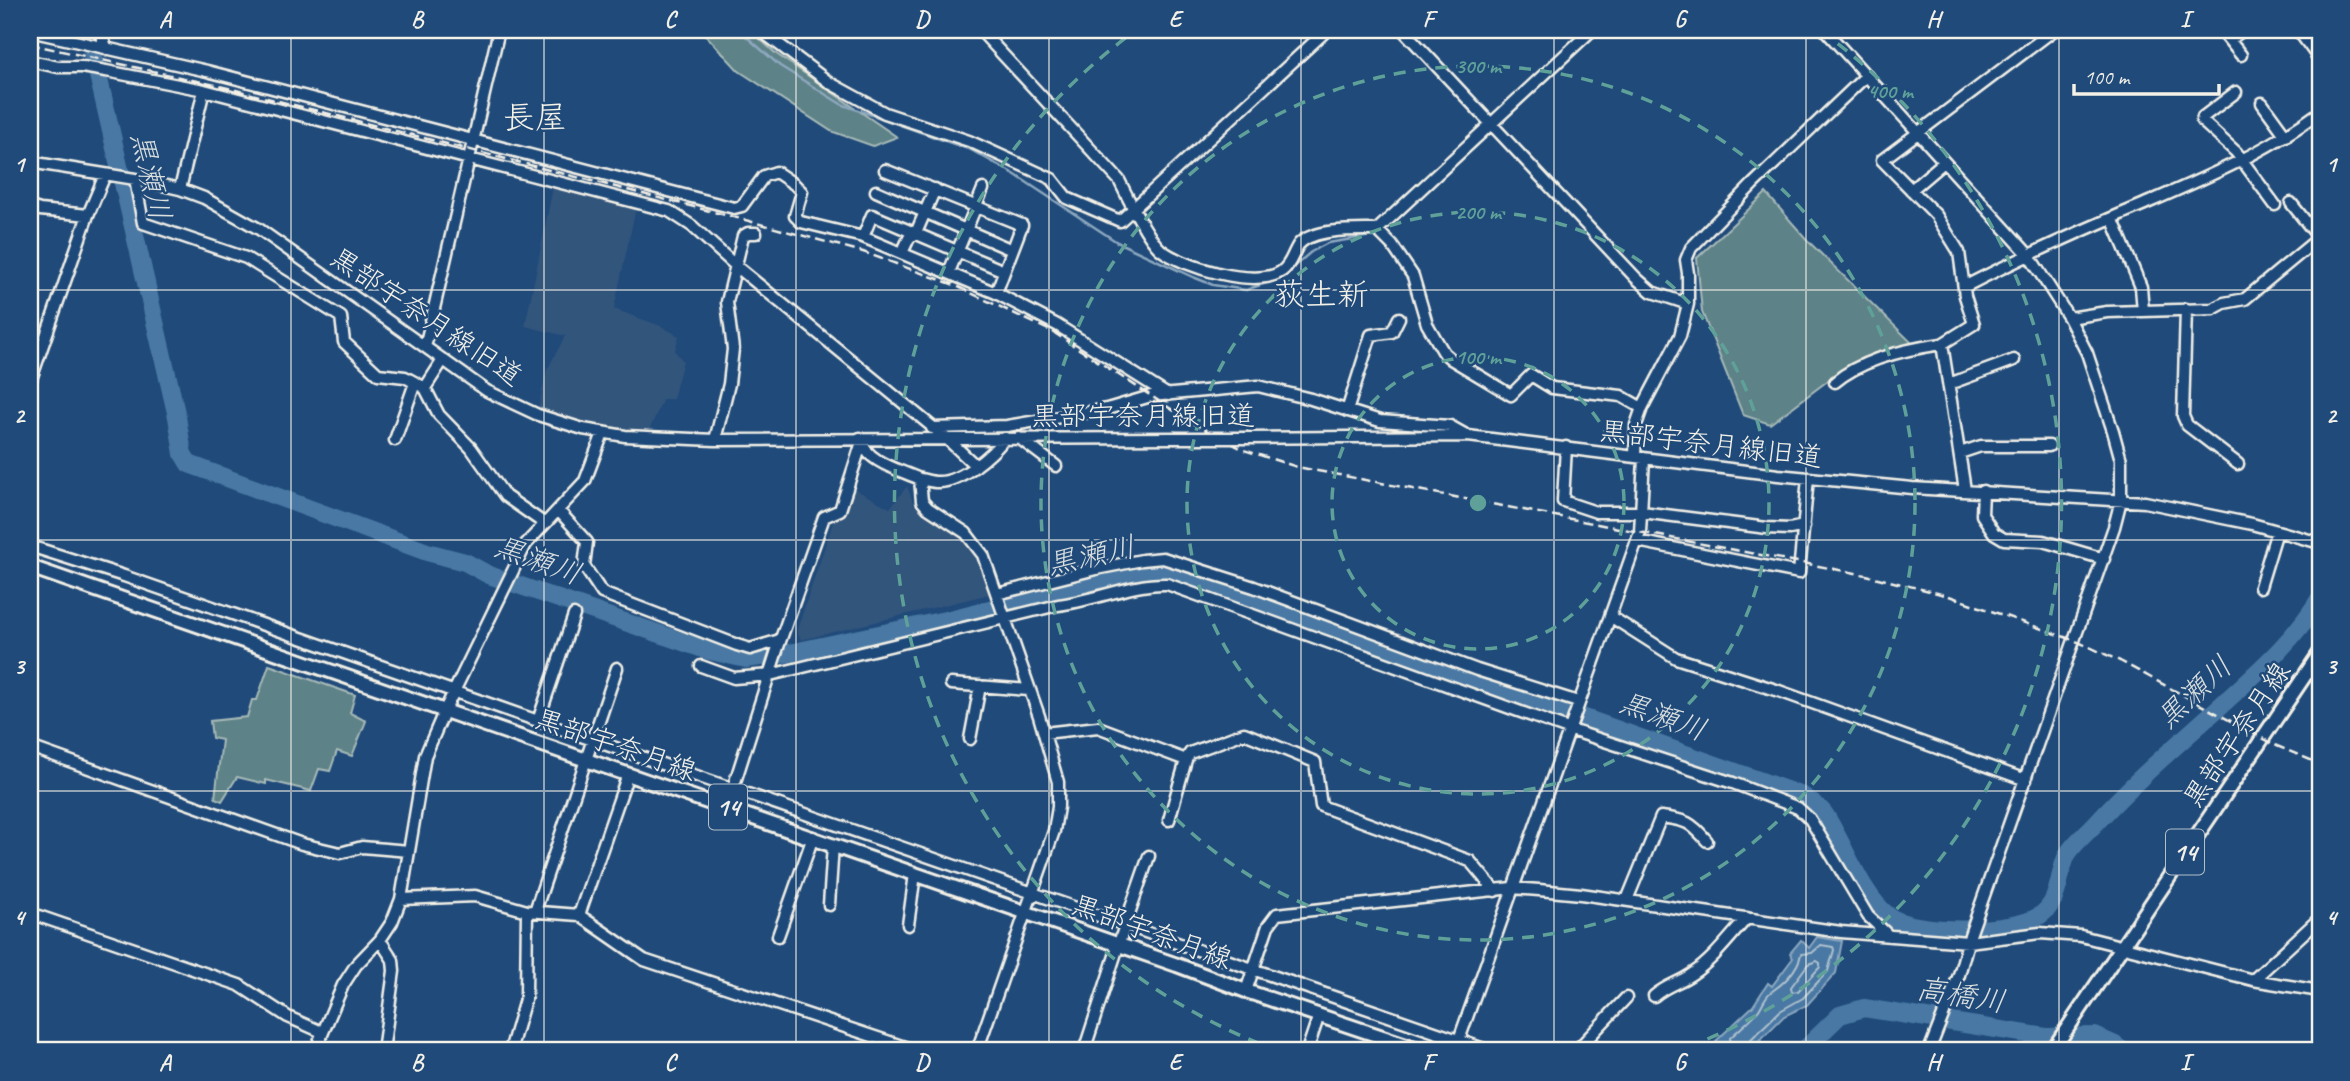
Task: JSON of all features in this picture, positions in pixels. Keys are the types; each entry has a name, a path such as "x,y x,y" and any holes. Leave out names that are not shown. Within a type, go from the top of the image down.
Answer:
{"main road":[{"name":"黒部宇奈月線","path":"30,567 1424,1051"},
{"name":"黒部宇奈月線","path":"2052,1051 2320,653"}],"street":[{"path":"99,30 104,48"},
{"path":"425,346 499,30"},
{"path":"760,30 830,83 885,113 969,141 1052,179 1067,198 1120,220 1327,30"},
{"path":"980,30 1119,180 1158,247 1174,258 1223,274 1251,278 1267,277 1283,271 1300,244 1317,234 1377,230 1592,30"},
{"path":"1403,30 1636,278 1652,292 1688,304"},
{"path":"1825,30 2028,254 2069,318 2087,353 2121,460 2121,500 2104,559 1969,938 1959,975 1929,1051"},
{"path":"1835,382 1867,364 1925,346 1942,344 1974,324 1964,287 1959,252 1936,215 1882,160 2054,30"},
{"path":"2221,30 2241,55"},
{"path":"2229,40 2243,30"},
{"path":"2298,30 2320,60"},
{"path":"30,32 207,71 734,208 742,206 764,176 776,172 802,192 795,216 801,222 863,237 996,293 1057,325 1168,395"},
{"path":"30,61 58,67 82,67 204,90 668,211 692,226 736,266 946,438 976,466"},
{"path":"1455,1051 1637,541 1642,512 1636,425 1642,408 1680,336 1688,304 1686,260 1691,248 1744,192 1867,75"},
{"path":"180,190 204,90"},
{"path":"2236,92 2203,117 2202,121 2236,152 2275,205"},
{"path":"2262,103 2286,136"},
{"path":"1964,287 2028,254 2242,162 2320,112"},
{"name":"黒部宇奈月線旧道","path":"30,162 135,179 180,190 228,209 487,391 538,415 603,433 659,439 861,442 946,438 1468,436 1808,478 2121,500 2169,506 2320,543"},
{"path":"1911,190 1944,162"},
{"path":"885,170 1022,225 996,293"},
{"path":"30,382 88,215 105,175"},
{"path":"135,179 143,223 246,258 341,317 344,342 378,374 405,377 425,388 439,415 471,448 505,496 545,523"},
{"path":"902,253 909,238 916,233 935,189"},
{"path":"948,272 983,189"},
{"path":"876,191 1012,250"},
{"path":"2069,318 2107,312 2213,309 2224,303 2245,299 2320,238 2291,203"},
{"path":"30,207 88,215"},
{"path":"863,237 872,215 1004,271"},
{"path":"2112,218 2141,287 2143,311"},
{"path":"1377,230 1413,276 1427,324 1444,353 1451,359 1511,395 1531,375 1552,388 1621,396 1642,408"},
{"path":"715,440 729,384 733,349 727,302 743,236 756,233"},
{"path":"2186,309 2183,416 2187,425 2238,464"},
{"path":"1347,411 1371,335 1392,332 1399,318"},
{"path":"1942,344 1965,490"},
{"path":"425,388 443,360"},
{"path":"1949,384 2014,360"},
{"path":"395,440 415,383"},
{"path":"932,428 1007,426 1107,409 1151,397 1258,386 1311,399 1380,421 1450,426 1468,436"},
{"path":"315,1051 344,985 356,964 380,940 392,922 401,899 425,756 444,712 526,544 585,481 603,433"},
{"path":"861,442 873,458 920,479 938,483 955,478 976,466 993,453 1005,438"},
{"path":"1019,438 1056,467"},
{"path":"727,807 779,643 824,517 839,510 861,442"},
{"path":"1960,453 1981,446 2049,446"},
{"path":"1566,447 1563,501 1595,512 1642,512 1768,528 1790,529 1804,526"},
{"path":"1637,541 1799,573 1808,478"},
{"path":"920,479 922,501 928,508 966,533 983,555 1058,782 1054,831 977,1051"},
{"path":"1983,491 1982,515 1994,533 2004,539 2043,541 2104,559"},
{"path":"558,510 587,542 584,566 602,593 750,649 779,643"},
{"path":"2260,587 2277,531"},
{"path":"30,546 124,576 454,693 1490,1051"},
{"path":"997,596 1096,569 1163,558 1241,582 1477,670 1579,700"},
{"path":"701,666 734,678 1004,616 1079,603 1152,583 1167,584 1798,808 1810,819 1868,916 1889,936"},
{"path":"538,721 574,615"},
{"path":"1610,616 1676,658 1779,691 2026,780"},
{"path":"510,1051 526,996 531,911 617,668"},
{"path":"951,684 1029,691"},
{"path":"970,739 980,686"},
{"path":"1044,733 1098,727 1186,760"},
{"path":"1169,820 1186,760 1191,753 1244,733 1315,762 1321,806 1470,861 1495,891"},
{"path":"30,747 302,844 340,853 362,846 409,851"},
{"path":"579,915 628,774"},
{"path":"1628,900 1661,817 1682,819 1693,825 1707,841"},
{"path":"778,936 813,837"},
{"path":"829,905 833,845"},
{"path":"1083,1051 1149,856"},
{"path":"908,925 915,874"},
{"path":"1246,991 1268,926 1277,915 1512,888 1628,900 1841,932 1969,938 2040,933 2081,936 2253,980 2320,991"},
{"path":"401,899 475,896 531,911 579,915 644,960 917,1051"},
{"path":"30,913 239,985 288,1017 322,1032"},
{"path":"1654,996 1666,986 1690,976 1704,965 1746,918"},
{"path":"2253,980 2320,918"},
{"path":"380,940 393,960 394,971 383,1051"},
{"path":"1576,1051 1626,998"},
{"path":"1307,1051 1319,1015"}],"shaded area":[{"path":"553,187 636,208 614,309 661,326 679,336 675,351 683,361 673,399 663,399 648,433 577,422 538,409 546,372 565,336 525,326"},
{"path":"907,486 914,505 966,541 977,560 990,594 801,640 797,630 834,519 845,513 851,487 890,508"}],"green space":[{"path":"701,30 750,30 775,53 897,137 873,146 831,131 739,71"},
{"path":"1766,193 1809,242 1912,343 1849,365 1770,424 1743,415 1702,312 1697,258"},
{"path":"269,665 355,695 350,713 366,721 352,756 337,751 330,771 319,769 311,791 266,780 266,784 237,777 222,801 215,798 222,740 212,738 210,721 247,717 252,700 257,700"}],"water":[{"path":"1817,937 1842,941 1836,973 1807,1005 1784,1016 1749,1051 1729,1051 1716,1041 1753,1006 1768,983 1772,986 1793,958 1790,953 1801,940 1809,948"}],"waterway":[{"name":"黒瀬川","path":"84,30 89,36 177,417 183,454 189,464 427,552 465,562 489,575 706,650 746,659 789,653 950,619 1145,570 1185,575 1803,796 1824,813 1870,896 1889,916 1920,926 1964,930 2026,922 2046,910 2055,896 2064,863 2073,847 2143,775 2277,652 2300,627 2320,598"},
{"path":"739,30 780,66 841,104 971,150 1014,174 1117,242 1193,277 1213,285 1246,290 1283,275"},
{"path":"1498,125 1539,86"},
{"path":"1382,231 1493,129"},
{"path":"1291,269 1311,252 1328,243 1377,235"},
{"name":"高橋川","path":"1803,1051 1840,1015 1864,1008 2046,1037 2095,1036 2123,1051"}],"railway":[{"path":"30,44 220,86 863,252 952,284 1053,332 1191,422 1244,450 1297,467 1866,575 1949,596 2076,641 2120,661 2277,746 2320,764"}],"district":[{"name":"長屋","path":"535,117"},
{"name":"荻生新","path":"1321,294"}]}
